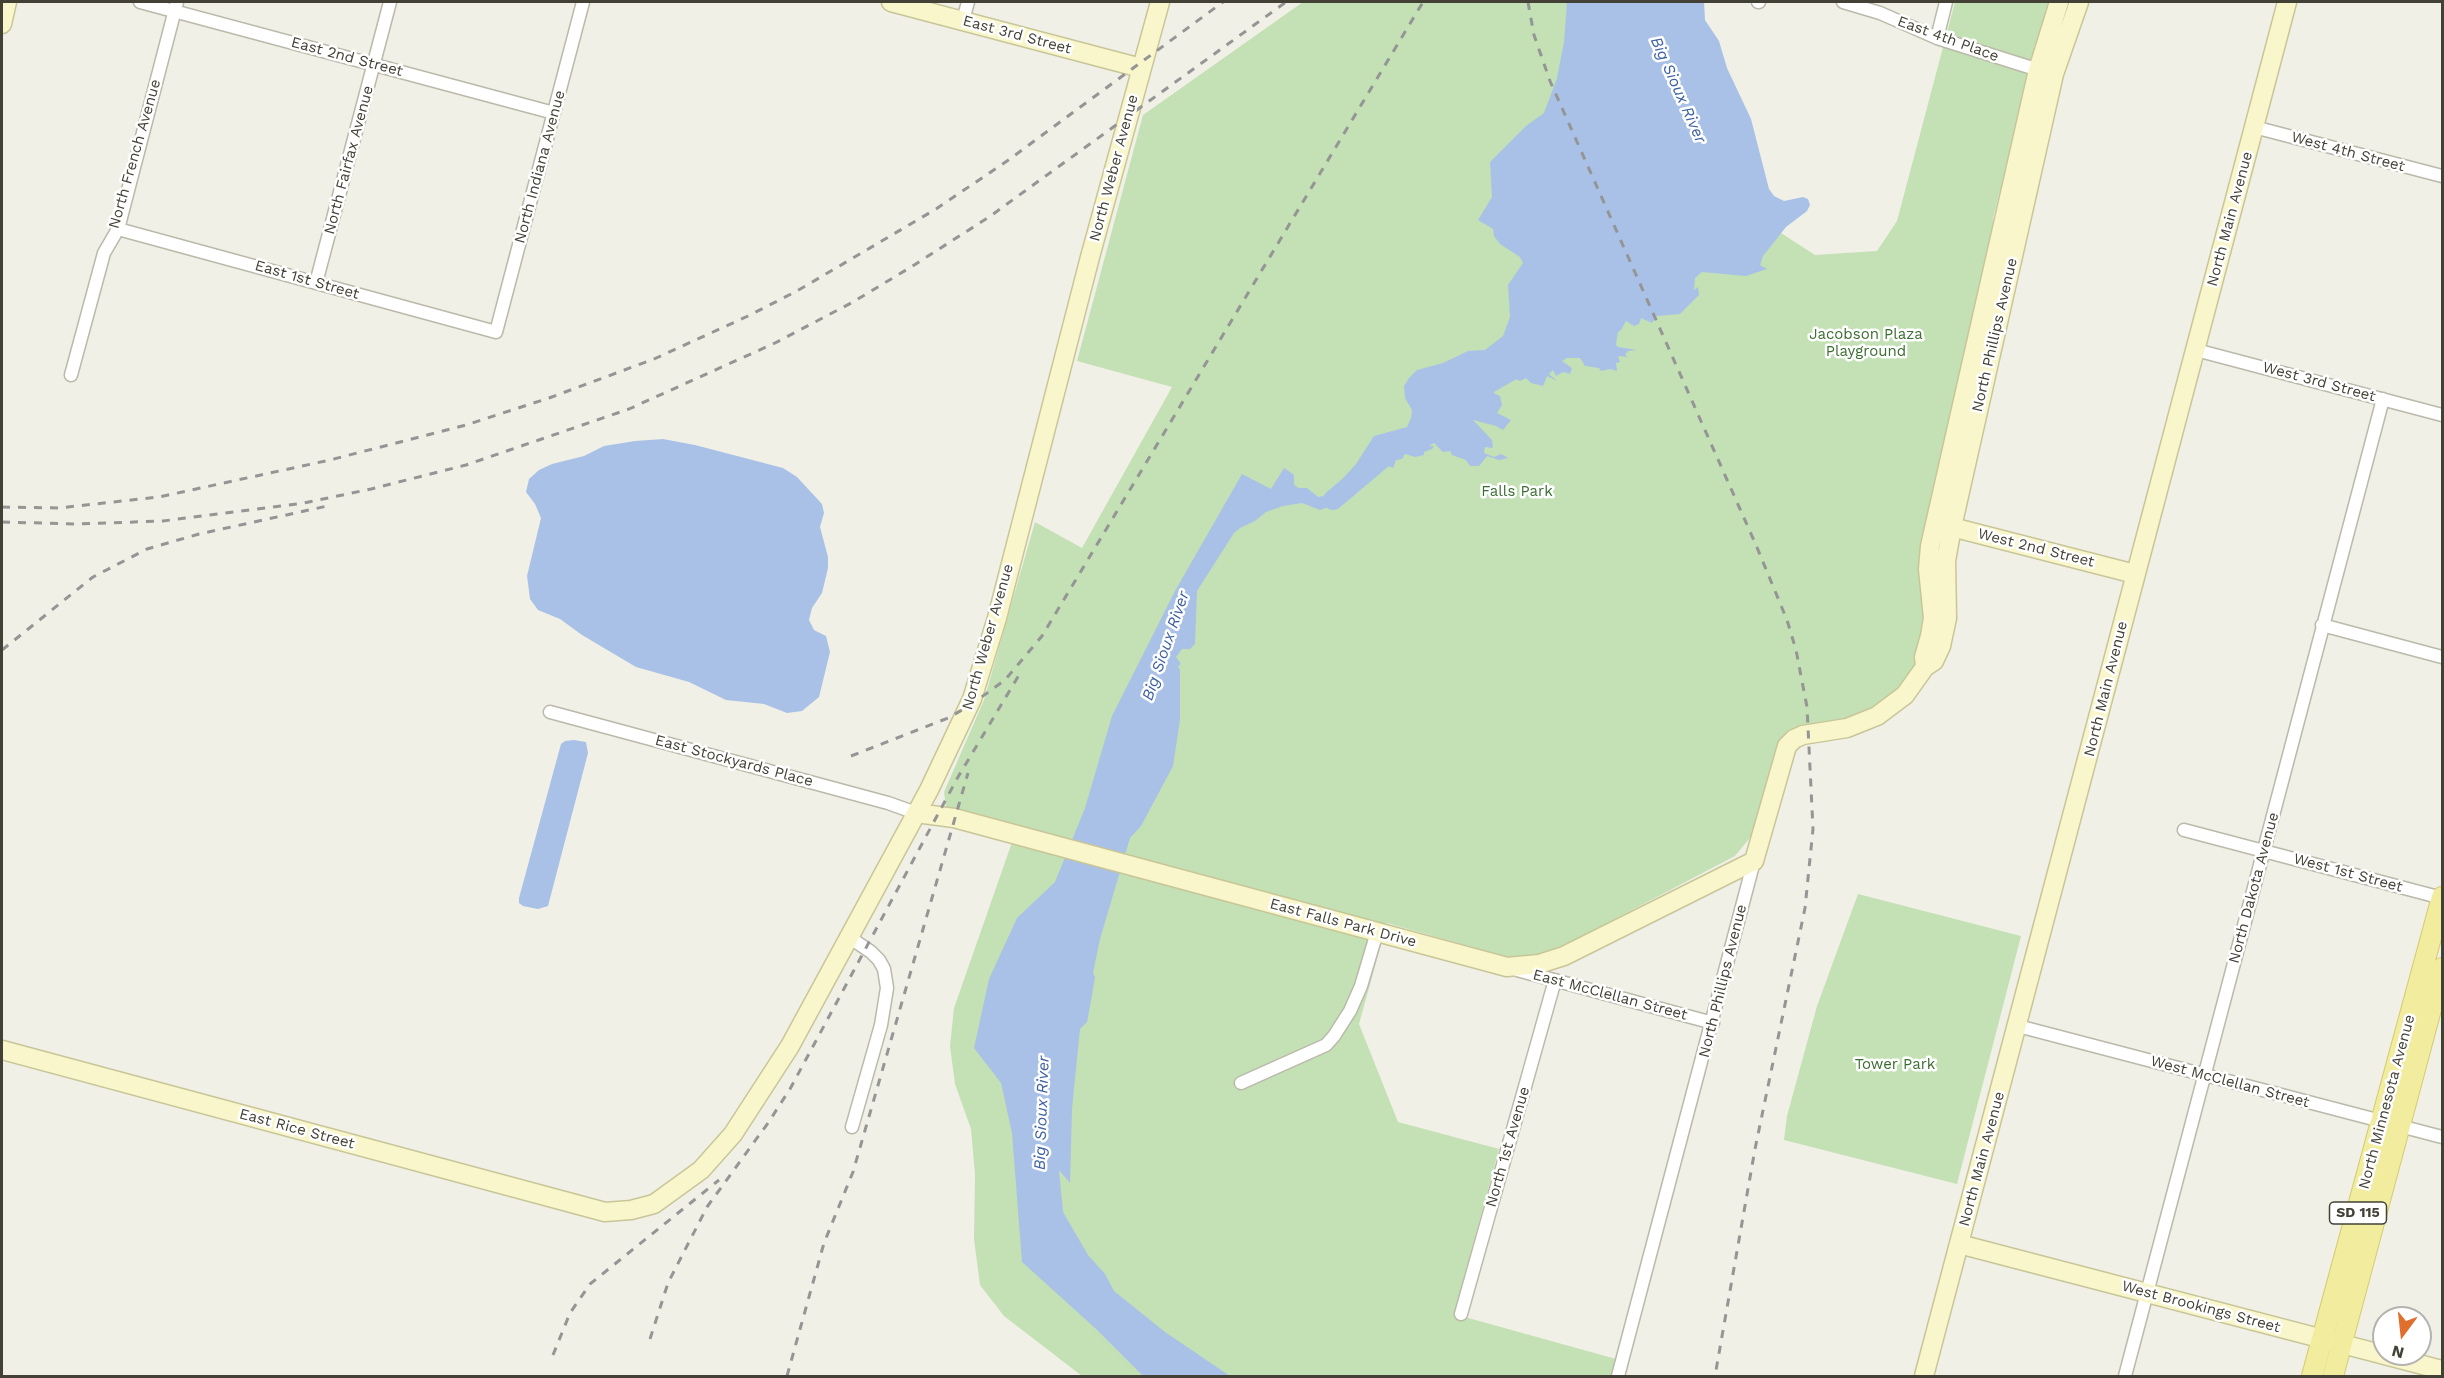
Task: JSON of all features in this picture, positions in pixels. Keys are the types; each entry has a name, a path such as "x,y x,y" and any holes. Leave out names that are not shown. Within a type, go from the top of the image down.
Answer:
{"main road":[{"name":"North Minnesota Avenue","path":"2333,1377 2442,897"},
{"name":"North Minnesota Avenue","path":"2312,1377 2442,968"}],"street":[{"path":"2,24 7,2"},
{"name":"East 2nd Street","path":"140,2 176,6 374,64 554,113"},
{"name":"North Fairfax Avenue","path":"316,283 390,2"},
{"name":"North Indiana Avenue","path":"496,332 583,2"},
{"name":"East 3rd Street","path":"891,2 1141,68"},
{"path":"963,20 968,2"},
{"name":"North Weber Avenue","path":"592,1209 618,1212 654,1204 709,1163 733,1134 772,1075 849,937 964,718 988,650 1090,257 1160,2"},
{"name":"East 4th Place","path":"1843,2 1880,13 1937,38 2046,72"},
{"path":"1937,38 1946,2"},
{"name":"North Phillips Avenue","path":"1618,1377 1754,861 1787,746 1803,735 1847,728 1877,716 1905,695 1925,667 1924,657 1933,618 1928,562 1944,524 2046,72 2059,2"},
{"name":"North Phillips Avenue","path":"2046,72 2079,2"},
{"name":"North Main Avenue","path":"1924,1377 2287,2"},
{"name":"North French Avenue","path":"71,375 104,253 117,228 176,6"},
{"name":"West 4th Street","path":"2254,127 2442,176"},
{"name":"East 1st Street","path":"117,228 496,332"},
{"name":"West 3rd Street","path":"2196,350 2442,415"},
{"name":"North Dakota Avenue","path":"2125,1377 2383,399"},
{"name":"West 2nd Street","path":"1944,524 2135,574"},
{"path":"2322,625 2442,657"},
{"name":"East Stockyards Place","path":"550,712 888,803 916,813"},
{"name":"East Falls Park Drive","path":"916,813 938,814 1506,967 1539,964 1564,956 1754,861"},
{"name":"West 1st Street","path":"2184,830 2442,897"},
{"path":"1241,1083 1326,1045 1350,1011 1361,986 1377,932"},
{"path":"849,937 879,960 884,969 887,988 880,1025 852,1127"},
{"name":"East McClellan Street","path":"1506,967 1713,1023"},
{"name":"North 1st Avenue","path":"1461,1314 1555,980"},
{"name":"West McClellan Street","path":"2018,1026 2442,1137"},
{"name":"East Rice Street","path":"2,1050 592,1209"},
{"name":"West Brookings Street","path":"1959,1244 2442,1370"}],"green space":[{"name":"Falls Park","path":"1303,2 1659,2 1767,224 1815,255 1877,251 1897,221 1955,2 2054,2 2011,166 1999,194 1993,218 1992,250 1916,663 1911,673 1893,695 1865,713 1833,723 1796,727 1784,735 1777,745 1753,834 1735,856 1548,954 1515,959 1387,923 1359,1024 1398,1122 1499,1149 1454,1314 1616,1359 1611,1376 1082,1376 1004,1316 980,1285 974,1239 975,1174 971,1129 955,1084 950,1046 954,1008 1017,828 946,808 944,792 984,700 1035,522 1082,548 1172,387 1077,361 1143,115"},
{"name":"Tower Park","path":"1858,894 2021,936 1957,1184 1784,1140 1787,1116 1817,1006"}],"water":[{"path":"1567,2 1704,2 1705,20 1719,41 1727,68 1751,119 1769,189 1774,196 1784,201 1803,197 1808,199 1810,205 1807,211 1786,227 1763,256 1760,265 1767,269 1746,276 1702,272 1695,278 1694,290 1698,287 1699,295 1680,314 1657,316 1652,323 1641,318 1639,324 1634,326 1626,321 1618,332 1616,345 1637,350 1628,351 1625,355 1628,357 1618,356 1620,362 1616,363 1617,371 1610,369 1601,371 1599,368 1585,366 1580,358 1567,358 1562,361 1572,368 1570,374 1563,372 1556,376 1553,370 1549,374 1557,381 1547,376 1543,386 1531,383 1526,378 1520,381 1497,370 1491,387 1494,393 1500,396 1502,405 1497,413 1511,420 1503,430 1473,420 1492,440 1493,448 1485,447 1484,453 1494,457 1501,454 1508,458 1499,460 1487,456 1479,466 1470,466 1466,460 1452,455 1450,451 1443,452 1434,443 1429,446 1434,446 1432,449 1424,452 1424,455 1415,457 1405,454 1402,459 1396,460 1393,468 1377,462 1370,463 1364,466 1353,481 1353,485 1340,497 1342,506 1331,506 1320,510 1302,503 1283,506 1266,512 1255,521 1240,528 1234,533 1197,591 1195,644 1190,649 1182,649 1176,657 1181,664 1178,666 1180,670 1180,720 1173,766 1141,826 1130,838 1100,939 1087,1022 1080,1029 1072,1109 1070,1183 1059,1170 1063,1212 1088,1255 1105,1274 1114,1291 1165,1332 1230,1376 1143,1376 1095,1328 1022,1262 1012,1133 1001,1083 974,1048 989,979 1017,918 1055,882 1085,808 1112,716 1175,591 1242,474 1271,489 1284,468 1294,475 1294,485 1307,488 1318,497 1328,495 1356,464 1374,436 1407,427 1412,410 1405,398 1404,386 1417,370 1443,363 1468,351 1485,350 1503,336 1510,317 1508,285 1523,263 1520,257 1500,244 1494,236 1493,229 1478,220 1492,197 1490,162 1526,126 1544,113 1557,78 1564,42"},
{"path":"663,439 783,468 797,477 822,504 824,513 820,527 828,557 828,568 822,593 812,608 809,620 814,630 826,636 830,652 819,697 802,711 787,713 764,704 726,700 689,682 636,667 560,619 538,610 530,599 527,576 541,518 526,492 529,479 539,470 552,464 584,456 604,446"},
{"path":"574,740 586,742 588,753 548,906 538,909 523,906 519,903 519,898 561,744"}],"waterway":[{"name":"Big Sioux River","path":"1470,394 1521,365 1529,363"},
{"name":"Big Sioux River","path":"1333,500 1397,446"}],"railway":[{"path":"2,507 59,508 159,497 330,460 466,425 549,398 654,359 797,291 936,209 1007,161 1223,2"},
{"path":"2,522 76,524 163,521 304,503 466,465 629,409 775,343 853,302 911,267 989,217 1286,2"},
{"path":"851,756 948,718 969,706 1005,680 1042,636 1423,2"},
{"path":"1528,2 1534,35 1550,81 1756,545 1787,620 1796,650 1807,707 1813,829 1805,908 1755,1149 1715,1376"},
{"path":"2,650 93,577 147,549 199,534 332,505"},
{"path":"650,1339 668,1283 707,1207 790,1089 958,777 1022,670"},
{"path":"787,1376 824,1243 853,1172 968,773"},
{"path":"553,1355 570,1313 590,1284 719,1180"}],"park label":[{"name":"Jacobson Plaza Playground","path":"1866,344"}]}
